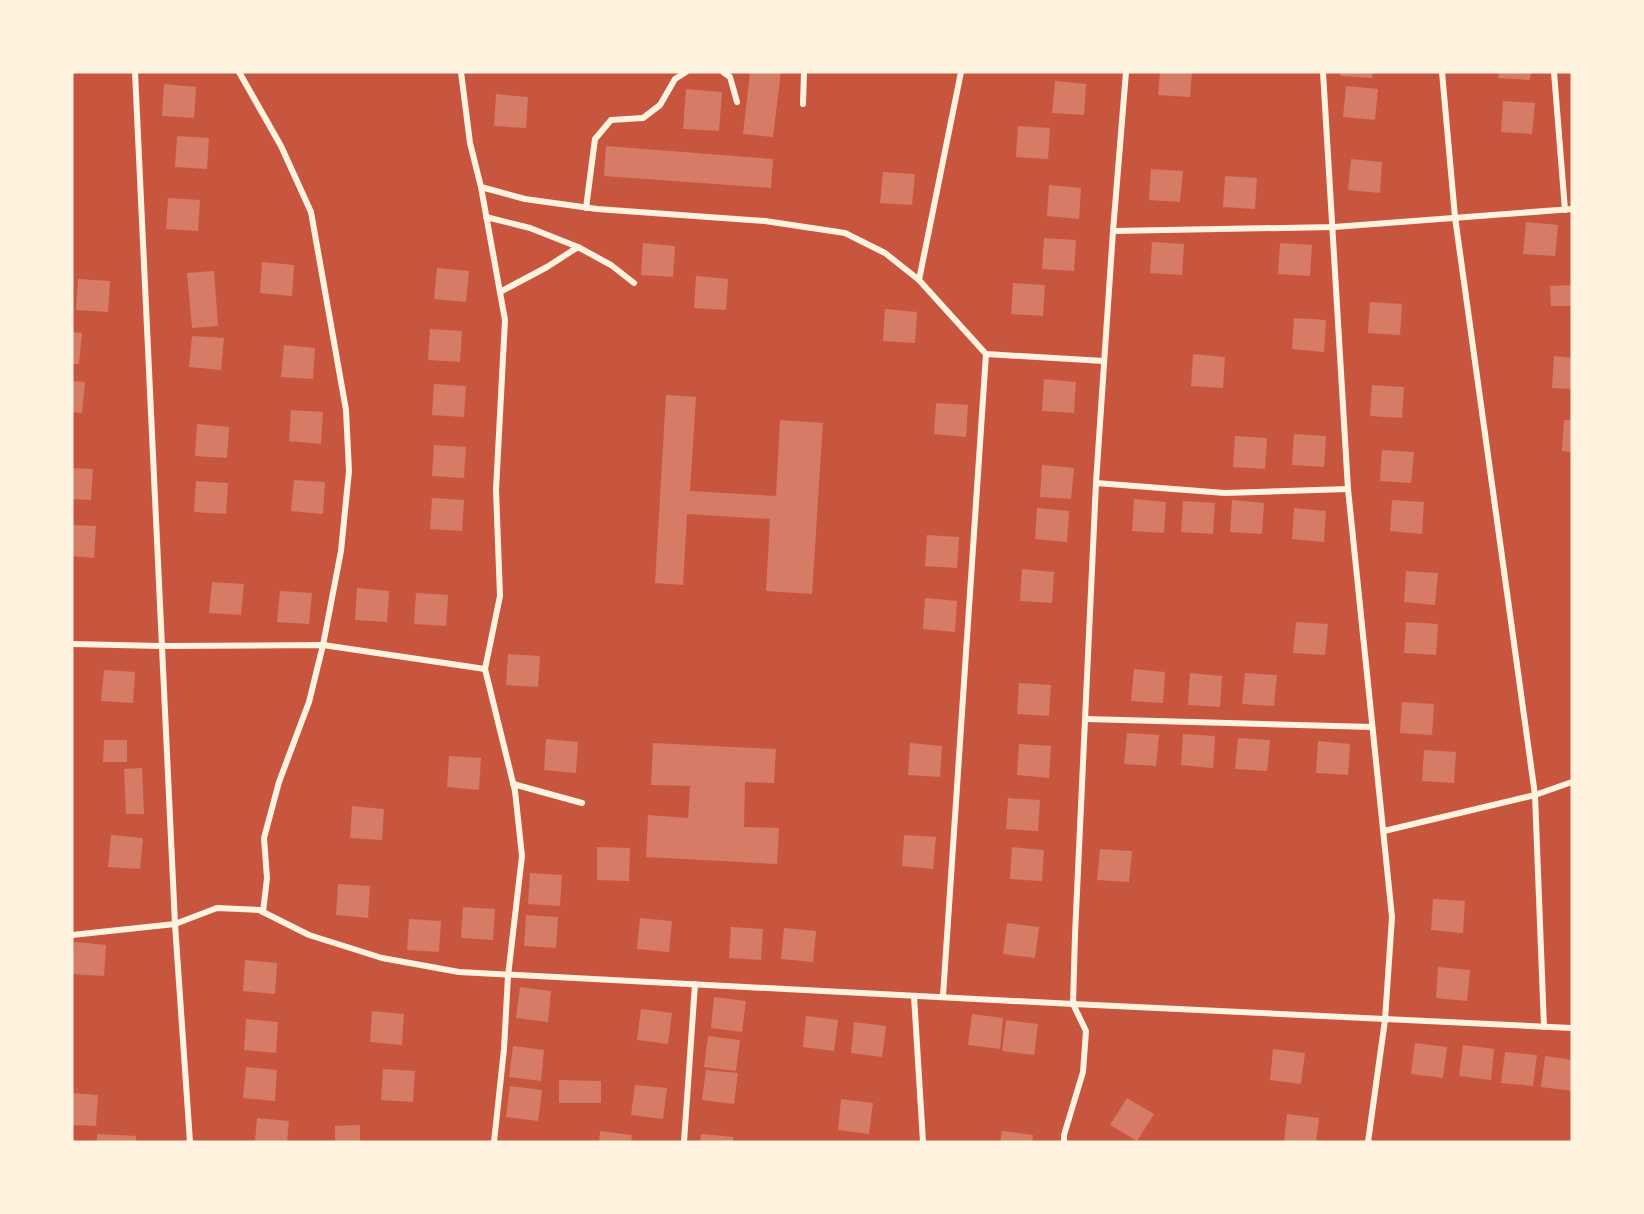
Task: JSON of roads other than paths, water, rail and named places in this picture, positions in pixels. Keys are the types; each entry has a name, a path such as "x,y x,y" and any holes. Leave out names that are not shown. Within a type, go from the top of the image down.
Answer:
{"street":[{"path":"135,72 175,924 190,1142"},
{"path":"239,72 281,146 311,213 346,410 348,482 341,551 323,645 309,702 279,782 264,838 267,878 264,912"},
{"path":"461,72 470,143 481,187 505,320 496,490 500,596 485,669 513,784 522,856 507,976 504,1049 494,1142"},
{"path":"586,208 594,139 611,120 643,118 660,105 675,79 686,72"},
{"path":"723,72 730,77 737,102"},
{"path":"803,104 804,72"},
{"path":"920,280 961,72"},
{"path":"1064,1142 1064,1135 1083,1072 1086,1032 1073,1004 1096,483 1126,72"},
{"path":"1323,72 1348,489 1392,917 1385,1020 1368,1142"},
{"path":"1442,72 1455,217 1536,795 1545,1027"},
{"path":"1113,231 1334,226 1569,209 1554,72"},
{"path":"481,187 525,199 586,208 765,221 845,233 885,253 920,280 986,354 1104,361"},
{"path":"486,217 530,228 578,247 611,265 634,283"},
{"path":"500,292 547,267 578,247"},
{"path":"943,996 986,354"},
{"path":"1096,483 1224,493 1348,489"},
{"path":"72,644 323,645 485,669"},
{"path":"1086,719 1372,727"},
{"path":"1384,831 1536,795 1572,782"},
{"path":"513,784 582,803"},
{"path":"72,935 175,924 217,908 259,910 309,935 382,958 459,972 1572,1028"},
{"path":"684,1142 695,984"},
{"path":"914,996 922,1142"}]}
